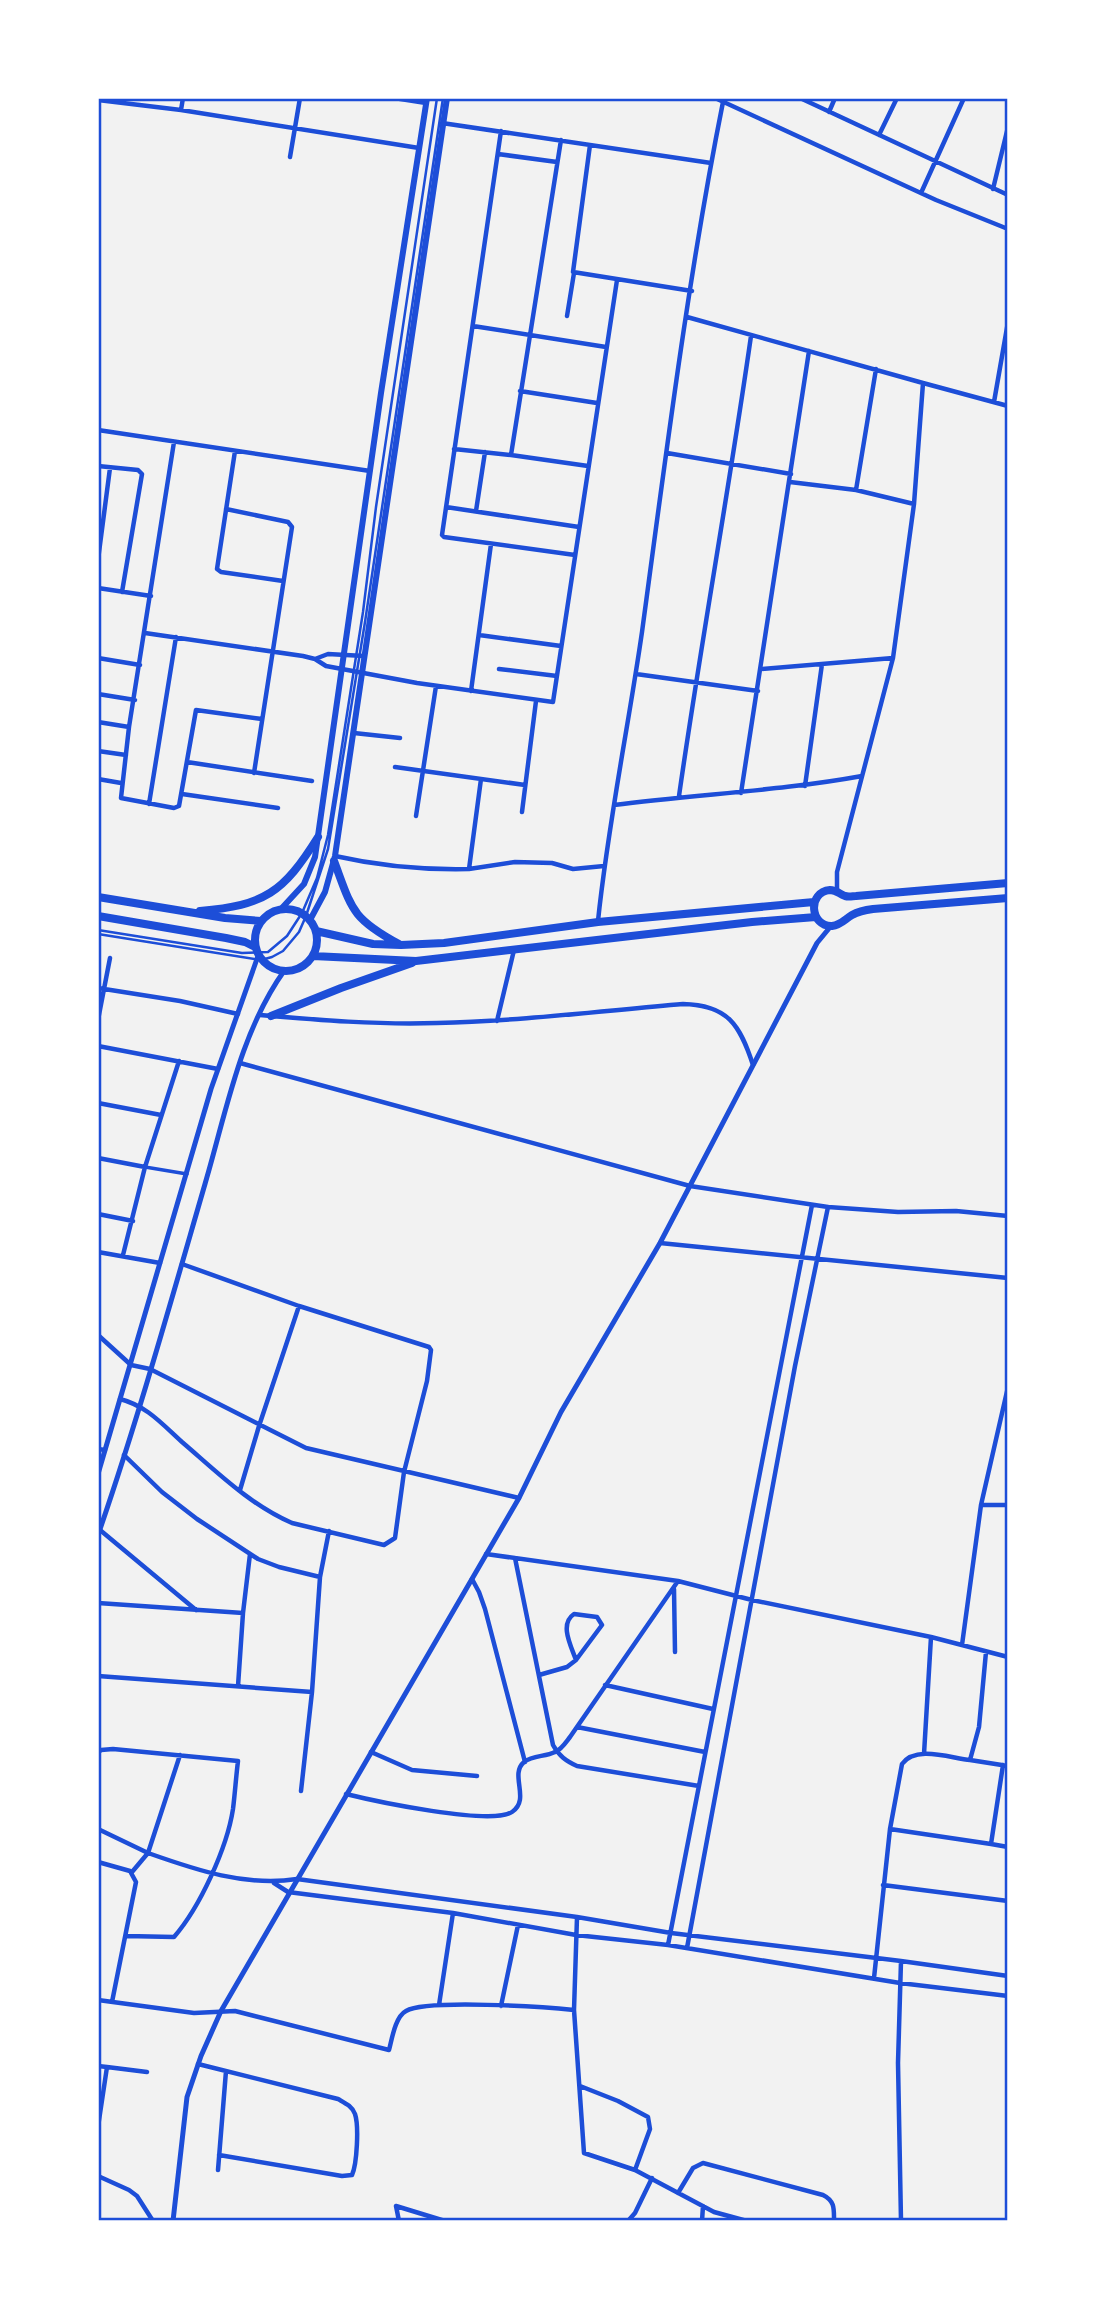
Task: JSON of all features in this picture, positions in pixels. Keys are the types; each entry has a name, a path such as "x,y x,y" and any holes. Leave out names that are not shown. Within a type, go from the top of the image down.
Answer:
{"highway":[{"path":"190,912 238,907 267,896 291,877 318,837"},
{"path":"334,858 356,913 369,928 401,945"},
{"path":"1008,883 841,894 827,891 818,895 813,911 818,919 831,926 862,911 873,909 1008,898"},
{"path":"841,894 849,906 846,918"},
{"path":"98,897 225,918 261,921"},
{"path":"316,931 373,944 444,943 598,922 814,902"},
{"path":"98,916 245,942 258,955 275,970 284,971 301,968 313,956 316,931 306,916 281,909 266,915 254,936 258,955"},
{"path":"313,956 416,961 752,922 818,919"},
{"path":"271,1016 416,961"}],"main road":[{"path":"306,916 325,892 334,858 354,733 357,672 445,98"},
{"path":"281,909 309,877 318,837 370,471 427,100"}],"street":[{"path":"181,110 183,98"},
{"path":"290,157 300,98"},
{"path":"394,98 427,100"},
{"path":"715,98 1008,229"},
{"path":"800,98 1008,195"},
{"path":"829,112 835,98"},
{"path":"878,135 897,98"},
{"path":"921,192 964,98"},
{"path":"98,100 127,101 419,148"},
{"path":"598,922 604,866 636,674 687,316 723,102"},
{"path":"442,122 711,163"},
{"path":"993,189 1008,127"},
{"path":"501,131 442,535 575,555"},
{"path":"511,453 561,140"},
{"path":"567,316 590,145"},
{"path":"498,154 557,162"},
{"path":"574,273 692,291"},
{"path":"145,632 315,659 322,664 342,669 436,686 552,703 617,280"},
{"path":"687,316 689,319 1008,406"},
{"path":"994,402 1008,322"},
{"path":"473,326 606,347"},
{"path":"679,796 751,336"},
{"path":"741,793 809,351"},
{"path":"856,490 876,369"},
{"path":"827,891 837,872 894,658 914,503 923,383"},
{"path":"520,391 597,403"},
{"path":"98,430 370,471"},
{"path":"174,442 129,727 121,798 174,808 180,804 196,710 262,719"},
{"path":"454,449 511,453 588,466"},
{"path":"235,451 218,570 283,581"},
{"path":"476,511 485,452"},
{"path":"667,453 791,474"},
{"path":"98,466 138,470 142,474 122,592"},
{"path":"98,560 110,468"},
{"path":"790,482 856,490 914,503"},
{"path":"98,494 106,496"},
{"path":"446,507 579,527"},
{"path":"226,509 288,522 292,527 254,773"},
{"path":"471,691 491,544"},
{"path":"98,588 150,596"},
{"path":"479,635 561,646"},
{"path":"149,804 176,637"},
{"path":"315,659 328,654 360,656"},
{"path":"98,658 140,665"},
{"path":"761,668 894,658"},
{"path":"805,786 822,664"},
{"path":"499,669 557,676"},
{"path":"636,674 758,691"},
{"path":"416,816 436,686"},
{"path":"98,694 135,699"},
{"path":"522,812 536,701"},
{"path":"98,722 129,727"},
{"path":"354,733 400,738"},
{"path":"98,751 126,755"},
{"path":"187,762 312,781"},
{"path":"395,766 525,785"},
{"path":"614,805 679,796 805,786 862,776"},
{"path":"98,779 121,783"},
{"path":"468,869 481,779"},
{"path":"182,793 278,808"},
{"path":"334,858 432,870 468,869 515,862 552,863 573,869 604,866"},
{"path":"837,872 841,894"},
{"path":"817,943 818,919"},
{"path":"173,2221 185,2107 198,2064 221,2011 519,1498 561,1412 660,1243 817,943 831,926"},
{"path":"497,1021 515,949"},
{"path":"98,1474 218,1069 258,955"},
{"path":"98,1020 101,988 110,958"},
{"path":"196,1610 99,1532 240,1063 260,1016 284,971"},
{"path":"101,988 239,1014"},
{"path":"260,1016 326,1021 434,1023 497,1021 701,1004 718,1009 733,1021 745,1041 753,1065"},
{"path":"98,1046 218,1069"},
{"path":"123,1255 145,1167 179,1061"},
{"path":"240,1063 690,1186 828,1207 898,1212 956,1211 1008,1216"},
{"path":"98,1103 162,1115"},
{"path":"98,1158 187,1174"},
{"path":"667,1945 812,1205"},
{"path":"687,1948 795,1366 828,1207"},
{"path":"98,1214 133,1221"},
{"path":"660,1243 1008,1278"},
{"path":"98,1252 161,1263"},
{"path":"120,1399 139,1404 240,1490 279,1518 384,1545 396,1538 404,1472 432,1350 181,1264"},
{"path":"240,1490 299,1306"},
{"path":"98,1335 131,1364 150,1369 306,1448 519,1498"},
{"path":"962,1646 981,1505 1008,1387"},
{"path":"98,1449 105,1450"},
{"path":"124,1455 162,1492 250,1553 279,1567 320,1577"},
{"path":"981,1505 1008,1505"},
{"path":"301,1791 312,1692 320,1577 330,1531"},
{"path":"238,1686 250,1553"},
{"path":"486,1554 678,1581 752,1600 931,1637 1008,1657"},
{"path":"515,1558 553,1745 557,1752 566,1761 577,1766 699,1786"},
{"path":"471,1579 480,1592 485,1609 524,1762"},
{"path":"346,1794 405,1807 488,1816 511,1812 518,1805 521,1796 518,1775 524,1762 557,1752 678,1581"},
{"path":"674,1588 675,1651"},
{"path":"98,1603 243,1613"},
{"path":"539,1675 567,1667 576,1660 603,1625 597,1617 573,1614 567,1619 566,1625 576,1660"},
{"path":"924,1754 931,1637"},
{"path":"970,1760 979,1727 986,1652"},
{"path":"98,1676 312,1692"},
{"path":"605,1685 713,1709"},
{"path":"577,1727 705,1752"},
{"path":"98,1753 101,1750 113,1749 238,1760 233,1812 213,1875 187,1923 174,1937 126,1936"},
{"path":"371,1752 412,1770 477,1776"},
{"path":"874,1978 890,1829 902,1763 907,1757 924,1754 1006,1766 992,1844"},
{"path":"132,1872 149,1853 180,1755"},
{"path":"98,1829 149,1853 213,1875 273,1883 297,1879 577,1917 671,1933 1008,1976"},
{"path":"890,1829 1008,1847"},
{"path":"98,1862 132,1872 136,1877 112,2002"},
{"path":"273,1883 288,1892 453,1913 576,1935 667,1945 900,1983 1008,1996"},
{"path":"883,1885 1008,1901"},
{"path":"439,2005 453,1913"},
{"path":"577,1917 574,2010 584,2153 635,2170 714,2212 747,2221"},
{"path":"501,2006 518,1925"},
{"path":"901,1961 898,2063 901,2221"},
{"path":"98,2000 194,2014 235,2011 388,2050 399,2017 405,2011 439,2005 574,2010"},
{"path":"198,2064 338,2099 349,2105 355,2115 356,2166 352,2175 342,2176 219,2155"},
{"path":"98,2066 147,2072"},
{"path":"98,2127 107,2067"},
{"path":"218,2170 226,2071"},
{"path":"580,2086 618,2101 648,2117 650,2129 635,2170"},
{"path":"678,2193 693,2168 703,2163 823,2195 830,2199 834,2206 834,2221"},
{"path":"98,2176 137,2196 153,2221"},
{"path":"628,2221 635,2213 652,2178"},
{"path":"702,2221 703,2206"},
{"path":"399,2221 397,2207 445,2221"}],"lane":[{"path":"360,656 437,98"},
{"path":"360,656 445,98"},
{"path":"98,932 272,957 292,943 306,916 328,849 357,672"},
{"path":"258,955 278,946 306,916"}]}
